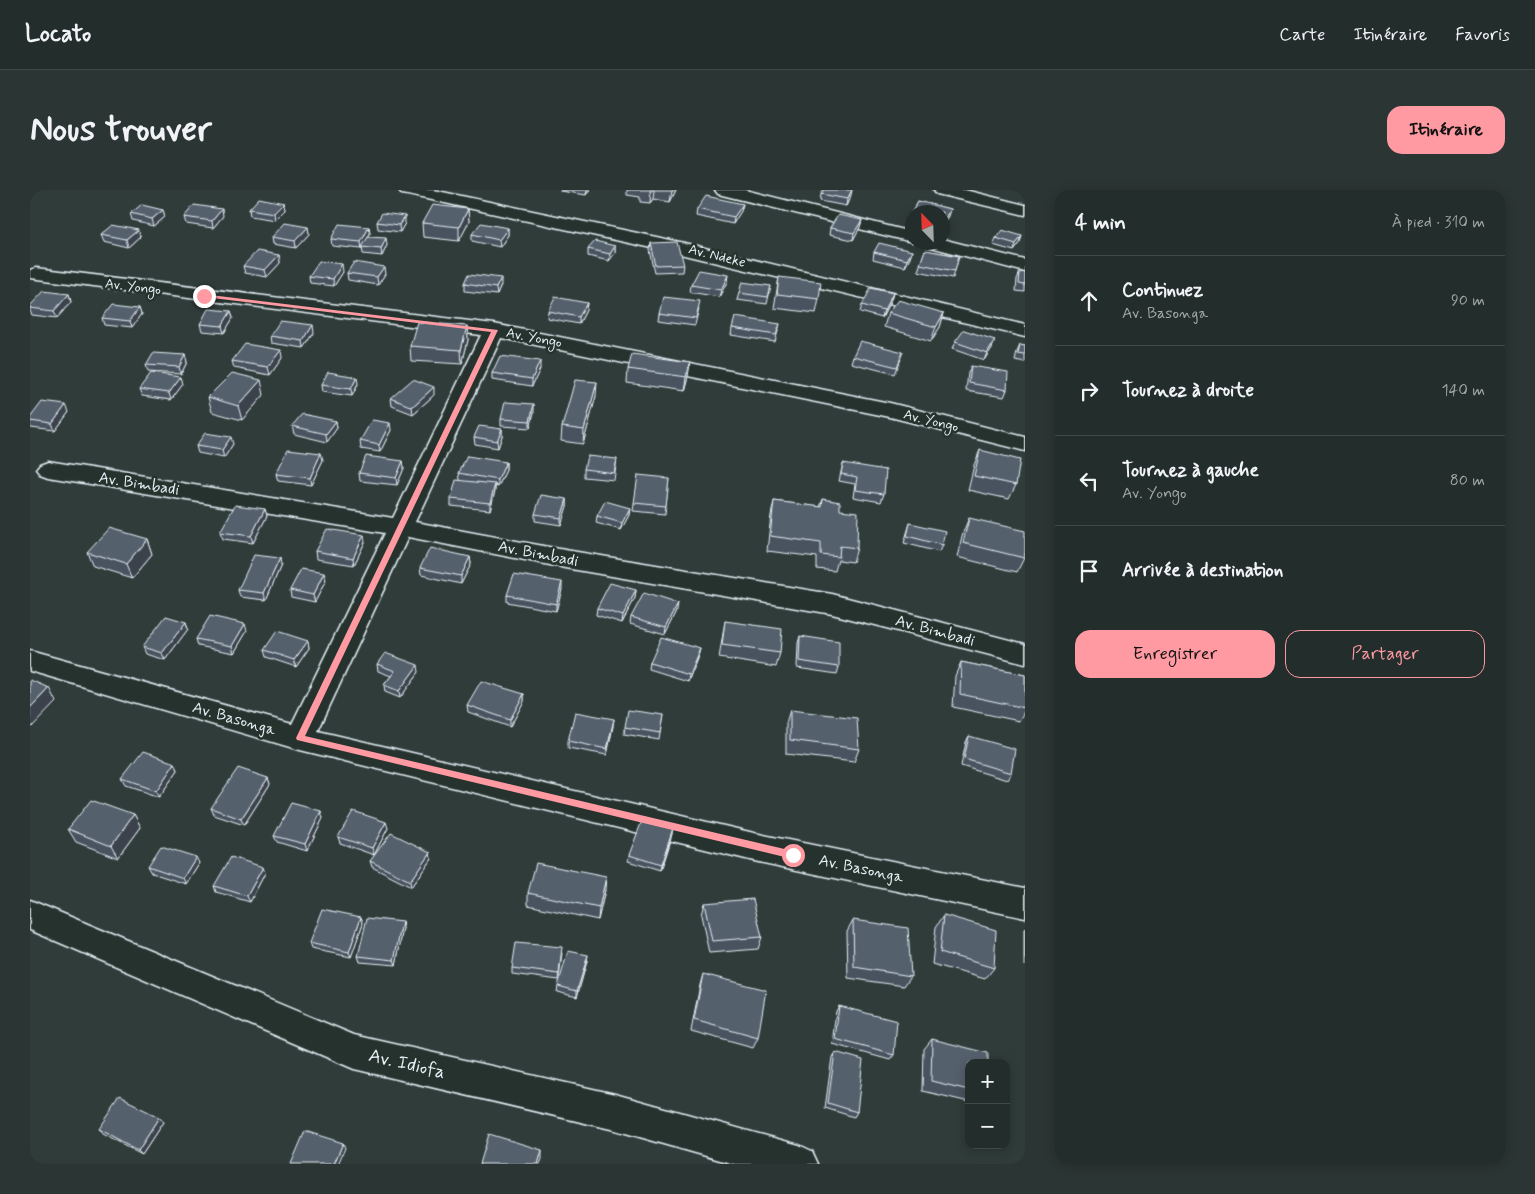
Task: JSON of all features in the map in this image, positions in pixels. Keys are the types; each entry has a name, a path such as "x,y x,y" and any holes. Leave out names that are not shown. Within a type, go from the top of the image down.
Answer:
{"street":[{"name":"Av. Ndeke","path":"408,190 680,248 1025,331"},
{"path":"724,190 905,235"},
{"path":"943,190 1025,210"},
{"path":"950,246 1025,266"},
{"name":"Av. Yongo","path":"36,274 494,330 890,410 1025,444"},
{"path":"300,738 494,330"},
{"name":"Av. Bimbadi","path":"48,469 399,527 565,559 832,604 1025,654"},
{"name":"Av. Basonga","path":"30,661 300,738 754,847 1025,903"},
{"name":"Av. Idiofa","path":"30,915 354,1052 615,1112 799,1164"}],"building":[{"path":"824,190 852,190 847,199 821,194"},
{"path":"706,196 743,204 734,217 697,209"},
{"path":"259,198 284,203 274,213 249,209"},
{"path":"918,201 934,205 916,205"},
{"path":"142,205 163,210 152,219 131,214"},
{"path":"194,205 222,209 212,221 184,217"},
{"path":"432,205 468,209 459,227 422,223"},
{"path":"382,213 405,216 399,225 377,222"},
{"path":"838,215 862,220 854,233 830,228"},
{"path":"285,223 308,227 295,241 272,237"},
{"path":"481,223 508,228 499,240 472,234"},
{"path":"339,224 369,227 361,242 331,239"},
{"path":"113,225 139,230 127,240 101,235"},
{"path":"1002,230 1022,236 1016,244 996,238"},
{"path":"368,237 386,238 381,249 362,247"},
{"path":"595,241 615,246 610,254 588,249"},
{"path":"677,242 683,265 656,266 651,243"},
{"path":"879,243 912,251 907,260 874,252"},
{"path":"925,250 959,256 955,271 920,264"},
{"path":"257,251 279,255 265,270 243,266"},
{"path":"319,261 342,264 333,279 309,276"},
{"path":"354,262 384,267 377,277 347,273"},
{"path":"699,270 728,275 721,290 691,285"},
{"path":"1020,272 1025,273 1025,285 1019,284"},
{"path":"469,274 501,278 496,288 465,283"},
{"path":"779,277 821,282 819,299 777,294"},
{"path":"742,282 771,286 768,297 739,293"},
{"path":"871,288 893,293 884,311 862,305"},
{"path":"44,291 69,294 54,311 30,308"},
{"path":"555,297 587,303 579,317 548,311"},
{"path":"663,297 700,301 696,318 659,313"},
{"path":"898,300 944,313 936,327 888,313"},
{"path":"113,304 140,307 130,321 102,318"},
{"path":"208,309 231,311 222,326 200,324"},
{"path":"735,317 780,324 776,335 732,328"},
{"path":"280,321 313,325 303,341 270,336"},
{"path":"417,322 467,326 461,350 410,346"},
{"path":"964,330 995,340 987,353 955,342"},
{"path":"860,341 903,352 897,367 853,356"},
{"path":"245,344 281,350 268,367 232,361"},
{"path":"1020,345 1025,346 1025,355 1018,354"},
{"path":"153,353 185,355 179,367 146,365"},
{"path":"632,354 690,362 686,377 628,369"},
{"path":"500,356 540,361 532,379 492,373"},
{"path":"971,366 1008,372 1007,390 969,383"},
{"path":"328,372 357,377 351,389 321,385"},
{"path":"151,373 181,377 169,393 139,389"},
{"path":"232,373 261,380 238,406 208,397"},
{"path":"413,379 434,387 412,407 391,398"},
{"path":"575,380 597,382 584,430 562,427"},
{"path":"42,402 66,405 52,424 30,421 30,418"},
{"path":"505,402 534,404 530,421 501,419"},
{"path":"302,414 336,421 326,434 292,426"},
{"path":"372,420 390,423 379,445 360,441"},
{"path":"479,426 502,429 497,441 474,437"},
{"path":"205,433 231,437 222,450 196,446"},
{"path":"288,449 321,453 310,478 276,474"},
{"path":"980,450 1020,460 1016,485 974,476"},
{"path":"366,456 403,461 396,478 359,473"},
{"path":"467,456 506,462 498,480 459,473"},
{"path":"587,456 617,459 614,473 584,469"},
{"path":"843,463 886,470 884,494 855,490 857,477 841,474"},
{"path":"638,475 669,478 666,506 634,503"},
{"path":"456,480 495,484 490,503 451,499"},
{"path":"541,495 567,499 561,518 535,514"},
{"path":"823,499 840,502 840,510 858,512 857,548 840,546 839,557 821,555 821,543 770,536 774,501 822,507"},
{"path":"605,501 630,508 622,523 597,516"},
{"path":"235,505 265,509 251,536 220,532"},
{"path":"969,518 1025,531 1024,558 963,543"},
{"path":"910,523 945,531 942,545 907,536"},
{"path":"109,528 147,539 126,564 87,552"},
{"path":"327,529 364,535 353,558 315,551"},
{"path":"430,548 470,557 461,576 420,568"},
{"path":"254,555 280,558 264,593 238,590"},
{"path":"301,569 324,573 313,595 290,590"},
{"path":"514,574 562,582 556,604 507,595"},
{"path":"610,583 636,590 623,616 597,608"},
{"path":"644,593 678,604 666,627 631,617"},
{"path":"166,616 186,622 162,653 142,647"},
{"path":"210,616 245,624 232,646 196,639"},
{"path":"725,621 782,629 780,653 722,645"},
{"path":"277,631 308,641 294,660 264,650"},
{"path":"800,636 839,642 839,667 799,661"},
{"path":"661,637 700,648 689,674 650,662"},
{"path":"385,653 418,665 399,691 384,685 395,671 377,664"},
{"path":"961,662 1025,675 1025,708 960,694"},
{"path":"30,680 49,688 30,708"},
{"path":"481,681 524,694 510,720 467,705"},
{"path":"628,710 663,715 660,733 625,727"},
{"path":"790,710 857,718 859,749 790,740"},
{"path":"575,712 614,719 607,749 568,741"},
{"path":"969,736 1015,749 1011,773 964,759"},
{"path":"143,752 175,763 156,791 122,779"},
{"path":"238,768 268,778 241,819 211,808"},
{"path":"91,800 133,815 111,846 68,829"},
{"path":"291,803 321,811 305,844 274,836"},
{"path":"353,811 386,822 372,848 338,837"},
{"path":"643,818 673,828 661,865 629,855"},
{"path":"391,833 430,852 410,881 370,861"},
{"path":"161,846 196,857 183,878 148,866"},
{"path":"231,857 263,867 247,896 214,886"},
{"path":"536,863 606,877 599,908 528,893"},
{"path":"753,899 762,937 712,941 704,903"},
{"path":"322,909 361,917 349,952 309,943"},
{"path":"944,915 996,930 994,968 940,952"},
{"path":"367,918 402,922 394,960 358,956"},
{"path":"853,920 908,928 911,976 854,967"},
{"path":"516,943 562,947 559,974 512,968"},
{"path":"568,951 588,955 577,991 558,986"},
{"path":"703,974 766,990 758,1038 694,1020"},
{"path":"839,1006 897,1021 894,1055 835,1039"},
{"path":"932,1039 988,1053 988,1059 965,1059 965,1089 931,1081"},
{"path":"835,1052 863,1060 857,1112 828,1103"},
{"path":"120,1098 159,1117 138,1150 99,1129"},
{"path":"305,1131 343,1143 334,1164 291,1164"},
{"path":"489,1134 542,1150 538,1164 480,1164"}],"route":[{"path":"204,296 494,330 300,738 793,855"}]}
